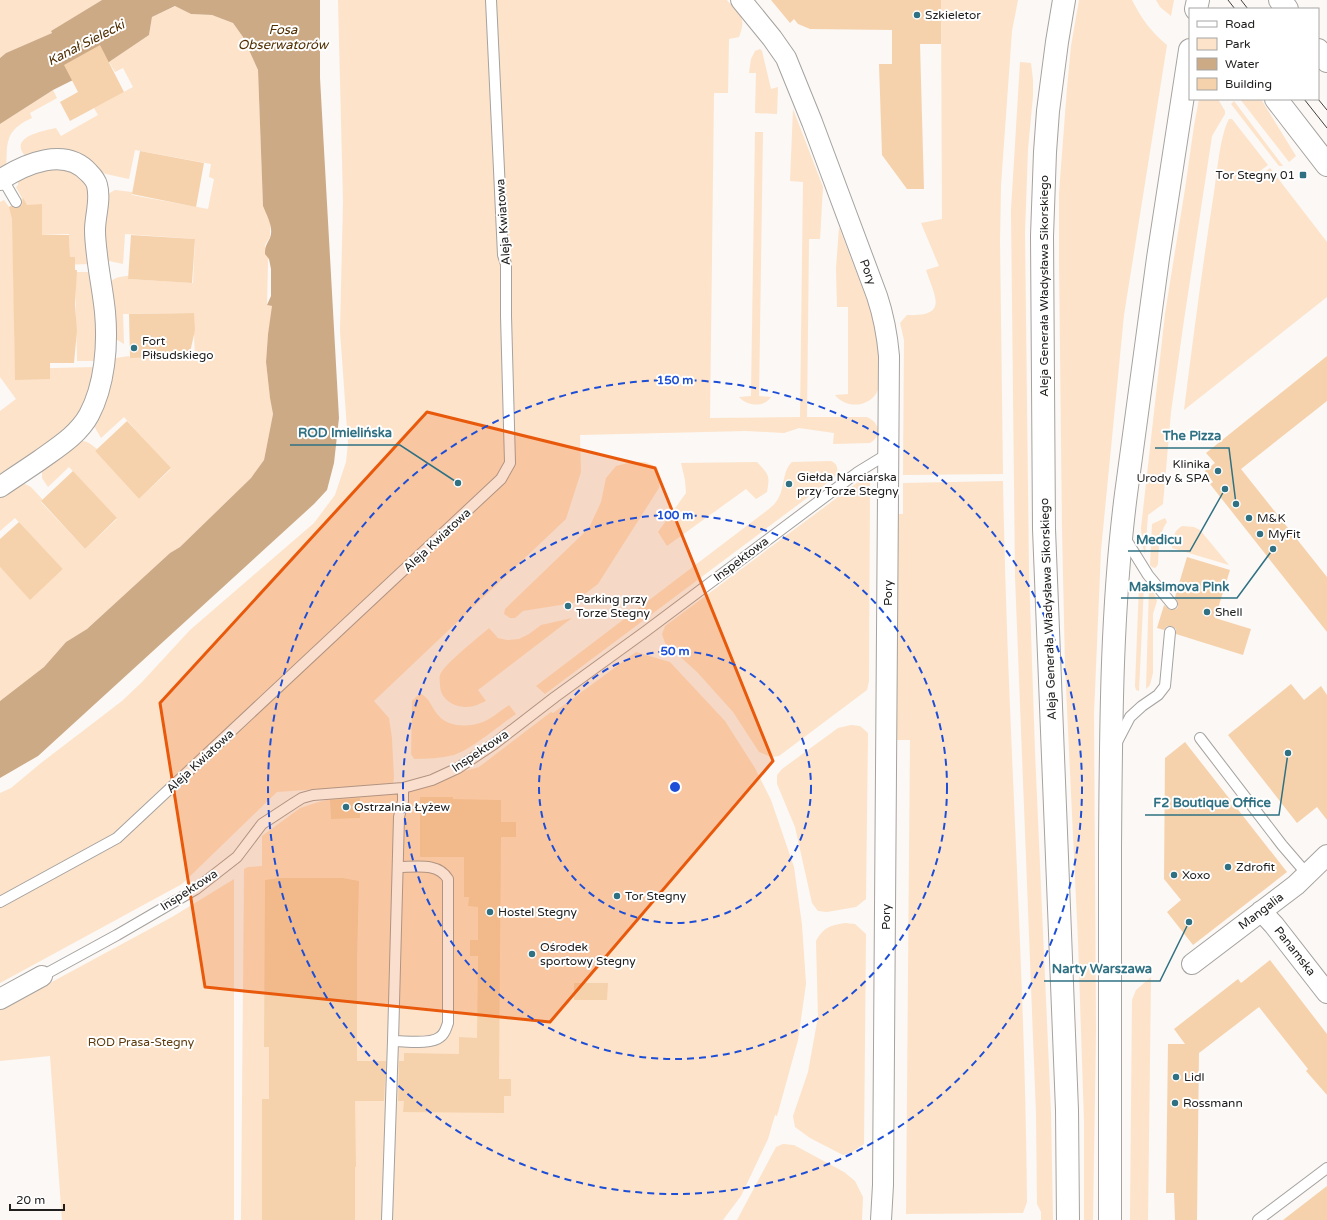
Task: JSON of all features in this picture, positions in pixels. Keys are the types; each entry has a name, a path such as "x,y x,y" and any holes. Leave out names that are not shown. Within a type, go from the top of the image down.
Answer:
{"main road":[{"name":"Aleja Generała Władysława Sikorskiego","path":"1064,0 1054,63 1044,158 1042,236 1044,529 1067,1110 1068,1220"},
{"path":"1198,0 1205,8"},
{"path":"1319,51 1327,61"},
{"path":"1110,1220 1112,651 1121,531 1158,258 1186,95 1189,61"},
{"path":"1277,100 1327,165"}],"street":[{"name":"Pory","path":"741,0 786,58 812,122 883,314 887,332 889,356 889,453 884,1185 881,1220"},
{"path":"0,487 64,443 77,431 88,416 94,404 102,376 106,343 105,310 95,231 99,197 97,184 78,164 69,160 61,159 40,161 1,179"},
{"name":"Mangalia","path":"1192,964 1261,910 1296,885 1327,855"},
{"name":"Panamska","path":"1261,910 1327,993"},
{"name":"Inspektowa","path":"0,999 42,976"}],"lane":[{"name":"Aleja Kwiatowa","path":"0,902 117,838 501,479 510,463 506,264 503,254 491,0"},
{"path":"1,179 16,202"},
{"name":"Inspektowa","path":"42,976 196,889 237,857 262,824 302,798 314,795 403,788 432,780 458,768 494,744 554,697 646,631 858,472 889,453"},
{"path":"1121,531 1148,575 1172,604"},
{"path":"1111,755 1130,717 1142,706 1158,695 1165,686 1170,632"},
{"path":"1200,738 1282,845 1307,874"},
{"path":"387,1220 398,867 398,817 403,802 403,788"},
{"path":"393,1041 434,1041 440,1038 444,1033 448,1023 448,879 441,870 434,867 398,867"},
{"path":"1258,1220 1327,1168"}],"highlighted area":[{"path":"427,412 655,468 773,761 550,1022 205,987 160,703"}],"green space":[{"path":"0,0 102,0 51,31 52,33 6,53 0,58"},
{"path":"338,0 727,0 739,13 742,20 742,25 739,37 729,39 728,93 714,93 710,418 800,417 803,182 790,181 793,109 823,187 820,239 809,239 807,417 867,417 877,426 877,437 870,443 833,444 834,433 799,428 784,433 746,431 580,435 581,472 566,519 374,701 389,718 392,738 393,784 277,792 182,884 0,983 0,793 11,788 122,701 142,682 190,630 314,523 335,495 346,462 348,443 340,331 343,201"},
{"path":"941,0 1018,0 1012,31 1001,185 1000,242 1003,474 903,475 904,340 900,323 907,315 929,313 934,309 936,303 935,297 926,270 939,266 921,223 942,219"},
{"path":"1079,0 1132,0 1147,24 1167,45 1124,315 1101,550 1094,713 1096,1031 1093,1220 1084,1220 1084,1121 1078,941 1065,666 1062,529 1059,193 1071,46"},
{"path":"1156,0 1174,0 1171,16 1160,7"},
{"path":"176,6 191,14 212,15 233,23 243,37 258,70 263,206 270,222 270,237 265,245 269,259 267,305 273,306 268,334 266,362 273,414 264,460 251,478 180,547 170,553 87,629 66,642 44,667 0,701 0,567 30,599 63,569 15,518 0,531 0,496 23,483 31,487 43,500 41,502 85,549 117,519 69,467 48,487 42,478 42,470 78,441 86,442 97,449 95,451 139,499 171,469 124,417 101,438 94,426 94,420 112,360 129,356 130,358 195,357 193,313 123,314 124,344 114,338 108,286 110,283 116,278 128,276 128,279 193,283 195,239 125,234 123,264 109,261 102,255 108,194 115,190 132,192 132,195 208,209 214,179 209,177 211,164 135,150 129,179 92,169 26,157 21,150 21,144 29,136 56,128 61,136 98,115 94,108 133,87 123,68 115,72 109,62 149,35 152,17"},
{"path":"760,49 762,51 771,89 778,87 777,114 755,113 756,73 749,73 751,59 755,51"},
{"path":"1020,62 1031,63 1033,80 1028,149 1025,233 1029,573 1035,752 1051,1113 1053,1220 1041,1220 1041,1212 1037,1204 1036,1114 1015,576 1011,210"},
{"path":"53,90 57,98 30,113 32,118 21,124 11,134 7,145 6,165 0,171 0,124"},
{"path":"1199,100 1219,100 1225,111 1225,114 1212,136 1171,412 1163,504 1148,515 1145,554 1142,544 1141,528 1165,314"},
{"path":"1241,100 1262,100 1296,156 1289,162"},
{"path":"1234,101 1283,166 1279,166 1231,104"},
{"path":"1229,119 1232,119 1268,165 1260,171 1263,174 1270,168 1327,242 1327,297 1184,410 1214,190 1223,136"},
{"path":"755,132 763,132 759,396 771,397 768,401 760,404 751,404 739,397 751,396"},
{"path":"50,166 77,172 89,188 91,264 53,265 53,259 75,259 75,257 70,257 69,234 13,236 15,369 95,367 87,401 70,428 0,479 0,411 16,399 0,377 0,202 4,200 9,207 22,198 16,187 18,185 18,181"},
{"path":"839,227 873,316 878,348 878,390 869,400 858,404 845,403 835,395 848,394 848,307 837,307 836,269"},
{"path":"75,272 88,272 91,283 96,316 95,361 77,361"},
{"path":"831,461 837,468 835,477 545,694 536,686 769,509 780,495 785,475 792,462"},
{"path":"632,462 645,462 657,467 660,478 659,488 598,584 573,603 523,611 515,618 510,618 504,614 505,609 589,528 601,502 606,478 616,466"},
{"path":"757,462 768,476 767,492 756,499 746,489 667,546 658,532 686,493 681,463"},
{"path":"866,477 870,478 869,681 867,690 779,756 771,757 759,752 733,712 697,672 665,643 662,634 665,626"},
{"path":"1003,481 1008,661 1026,1112 1027,1202 1023,1213 906,1214 910,740 894,740 897,514 903,514 903,483"},
{"path":"1165,518 1167,522 1160,537 1158,564 1155,568 1150,565 1152,524"},
{"path":"1182,526 1194,527 1200,530 1229,565 1172,548 1175,533"},
{"path":"1141,582 1144,585 1139,691 1136,690 1135,686 1139,585"},
{"path":"1149,587 1155,595 1157,601 1153,614 1153,673 1150,685 1146,689"},
{"path":"572,618 478,690 486,701 471,707 465,707 453,704 444,697 441,691 440,679 440,675 443,670 489,628 498,638 507,640 519,639 541,625"},
{"name":"Ośrodek sportowy Stegny","path":"636,652 670,662 725,721 755,768 771,800 794,867 802,925 806,984 798,1040 777,1116 775,1115 768,1139 741,1196 723,1220 241,1220 244,869 248,867 262,866 262,836 300,808 315,803 330,799 403,788 479,767 551,712 553,713"},
{"path":"420,693 424,695 436,713 443,720 453,724 470,725 484,722 509,705 516,714 469,748 461,752 444,757 414,759 411,754 412,701"},
{"path":"851,725 860,726 868,733 866,899 856,907 827,912 818,911 812,903 795,827 777,784 777,775 782,769 838,728"},
{"name":"ROD Prasa-Stegny","path":"234,879 234,1220 62,1220 50,1056 0,1061 0,1010 172,917"},
{"path":"845,923 855,924 866,934 864,1144 851,1153 843,1155 810,1138 795,1127 793,1116 808,1072 818,1017 816,941 824,930 835,925"},
{"path":"1151,977 1148,1220 1130,1220 1132,1000 1136,990"},
{"path":"783,1144 794,1145 844,1172 855,1181 863,1197 862,1220 737,1220 776,1147"}],"water":[{"name":"Fosa Obserwatorów","path":"102,0 320,0 320,78 339,418 334,463 327,490 314,504 38,756 0,778 0,701 44,667 66,642 87,629 170,553 180,547 251,478 264,460 273,414 266,362 272,306 267,305 271,296 271,269 269,259 265,254 265,251 266,245 270,238 271,230 270,222 263,206 258,70 243,37 233,23 212,15 191,14 175,6 152,17 149,35 109,62 53,90 0,124 0,58 6,53 52,33 51,31"}],"building":[{"path":"771,0 941,0 941,44 920,44 924,189 907,189 882,155 879,64 892,64 892,30 810,29 798,24 794,19 790,23"},
{"path":"100,45 124,92 70,121 60,102 78,92 64,65"},
{"path":"140,151 204,163 196,207 132,194"},
{"path":"23,198 27,205 42,204 42,235 69,235 70,257 75,257 75,270 77,270 75,304 77,331 74,363 50,363 50,379 15,380 12,219 9,207 20,207 22,205"},
{"path":"131,235 195,239 192,283 128,279"},
{"path":"194,313 195,330 189,357 130,358 129,314"},
{"path":"1327,356 1327,401 1241,469 1327,577 1327,632 1210,484 1213,482 1205,471 1215,463 1206,453"},
{"path":"127,421 171,468 139,499 95,451"},
{"path":"73,471 117,518 85,549 41,501"},
{"path":"19,522 63,569 30,600 0,567 0,539"},
{"path":"1187,557 1230,570 1215,618 1251,629 1243,655 1176,634 1176,629 1171,626 1167,626 1164,630 1157,628 1164,605 1170,610 1178,607 1175,597"},
{"path":"1291,684 1304,700 1321,686 1327,695 1327,820 1317,807 1297,823 1228,735"},
{"path":"1185,742 1287,872 1193,945 1167,912 1181,900 1164,879 1165,758"},
{"path":"420,797 453,797 453,799 501,800 501,822 516,822 516,837 501,837 499,1079 511,1079 511,1096 504,1096 504,1113 403,1112 404,1101 398,1101 399,1061 404,1061 404,1053 459,1054 459,1037 477,1038 478,956 470,956 470,940 478,940 478,907 468,906 469,897 464,897 464,857 420,857"},
{"path":"360,798 360,818 331,819 330,800"},
{"path":"279,878 343,878 359,881 357,1061 386,1061 384,1101 355,1101 355,1220 262,1220 262,1099 269,1099 269,1047 264,1047 265,880"},
{"path":"1270,960 1327,1034 1327,1095 1306,1071 1308,1069 1259,1007 1199,1053 1197,1220 1175,1220 1174,1193 1166,1193 1168,1044 1185,1044 1174,1029 1238,979 1241,983"},
{"path":"574,983 608,983 607,1000 574,1000"},
{"path":"1327,1186 1327,1220 1283,1220"}],"tram line":[{"path":"1228,0 1234,8"},
{"path":"1241,0 1247,8"},
{"path":"1305,100 1327,128"},
{"path":"1319,100 1327,110"}],"place":[{"name":"Szkieletor","path":"917,15"},
{"name":"Tor Stegny 01","path":"1303,175"},
{"name":"Fort Piłsudskiego","path":"134,348"},
{"name":"Klinika Urody & SPA","path":"1218,471"},
{"name":"ROD Imielińska","path":"458,483"},
{"name":"Giełda Narciarska przy Torze Stegny","path":"789,484"},
{"name":"Medicu","path":"1225,489"},
{"name":"The Pizza","path":"1236,504"},
{"name":"M&K","path":"1249,518"},
{"name":"MyFit","path":"1260,534"},
{"name":"Maksimova Pink","path":"1273,549"},
{"name":"Parking przy Torze Stegny","path":"568,606"},
{"name":"Shell","path":"1207,612"},
{"name":"F2 Boutique Office","path":"1288,753"},
{"name":"Ostrzalnia Łyżew","path":"346,807"},
{"name":"Zdrofit","path":"1228,867"},
{"name":"Xoxo","path":"1174,875"},
{"name":"Tor Stegny","path":"617,896"},
{"name":"Hostel Stegny","path":"490,912"},
{"name":"Narty Warszawa","path":"1189,922"},
{"name":"Ośrodek sportowy Stegny","path":"532,954"},
{"name":"Lidl","path":"1176,1077"},
{"name":"Rossmann","path":"1175,1103"}],"water label":[{"name":"Kanał Sielecki","path":"86,43"}]}
